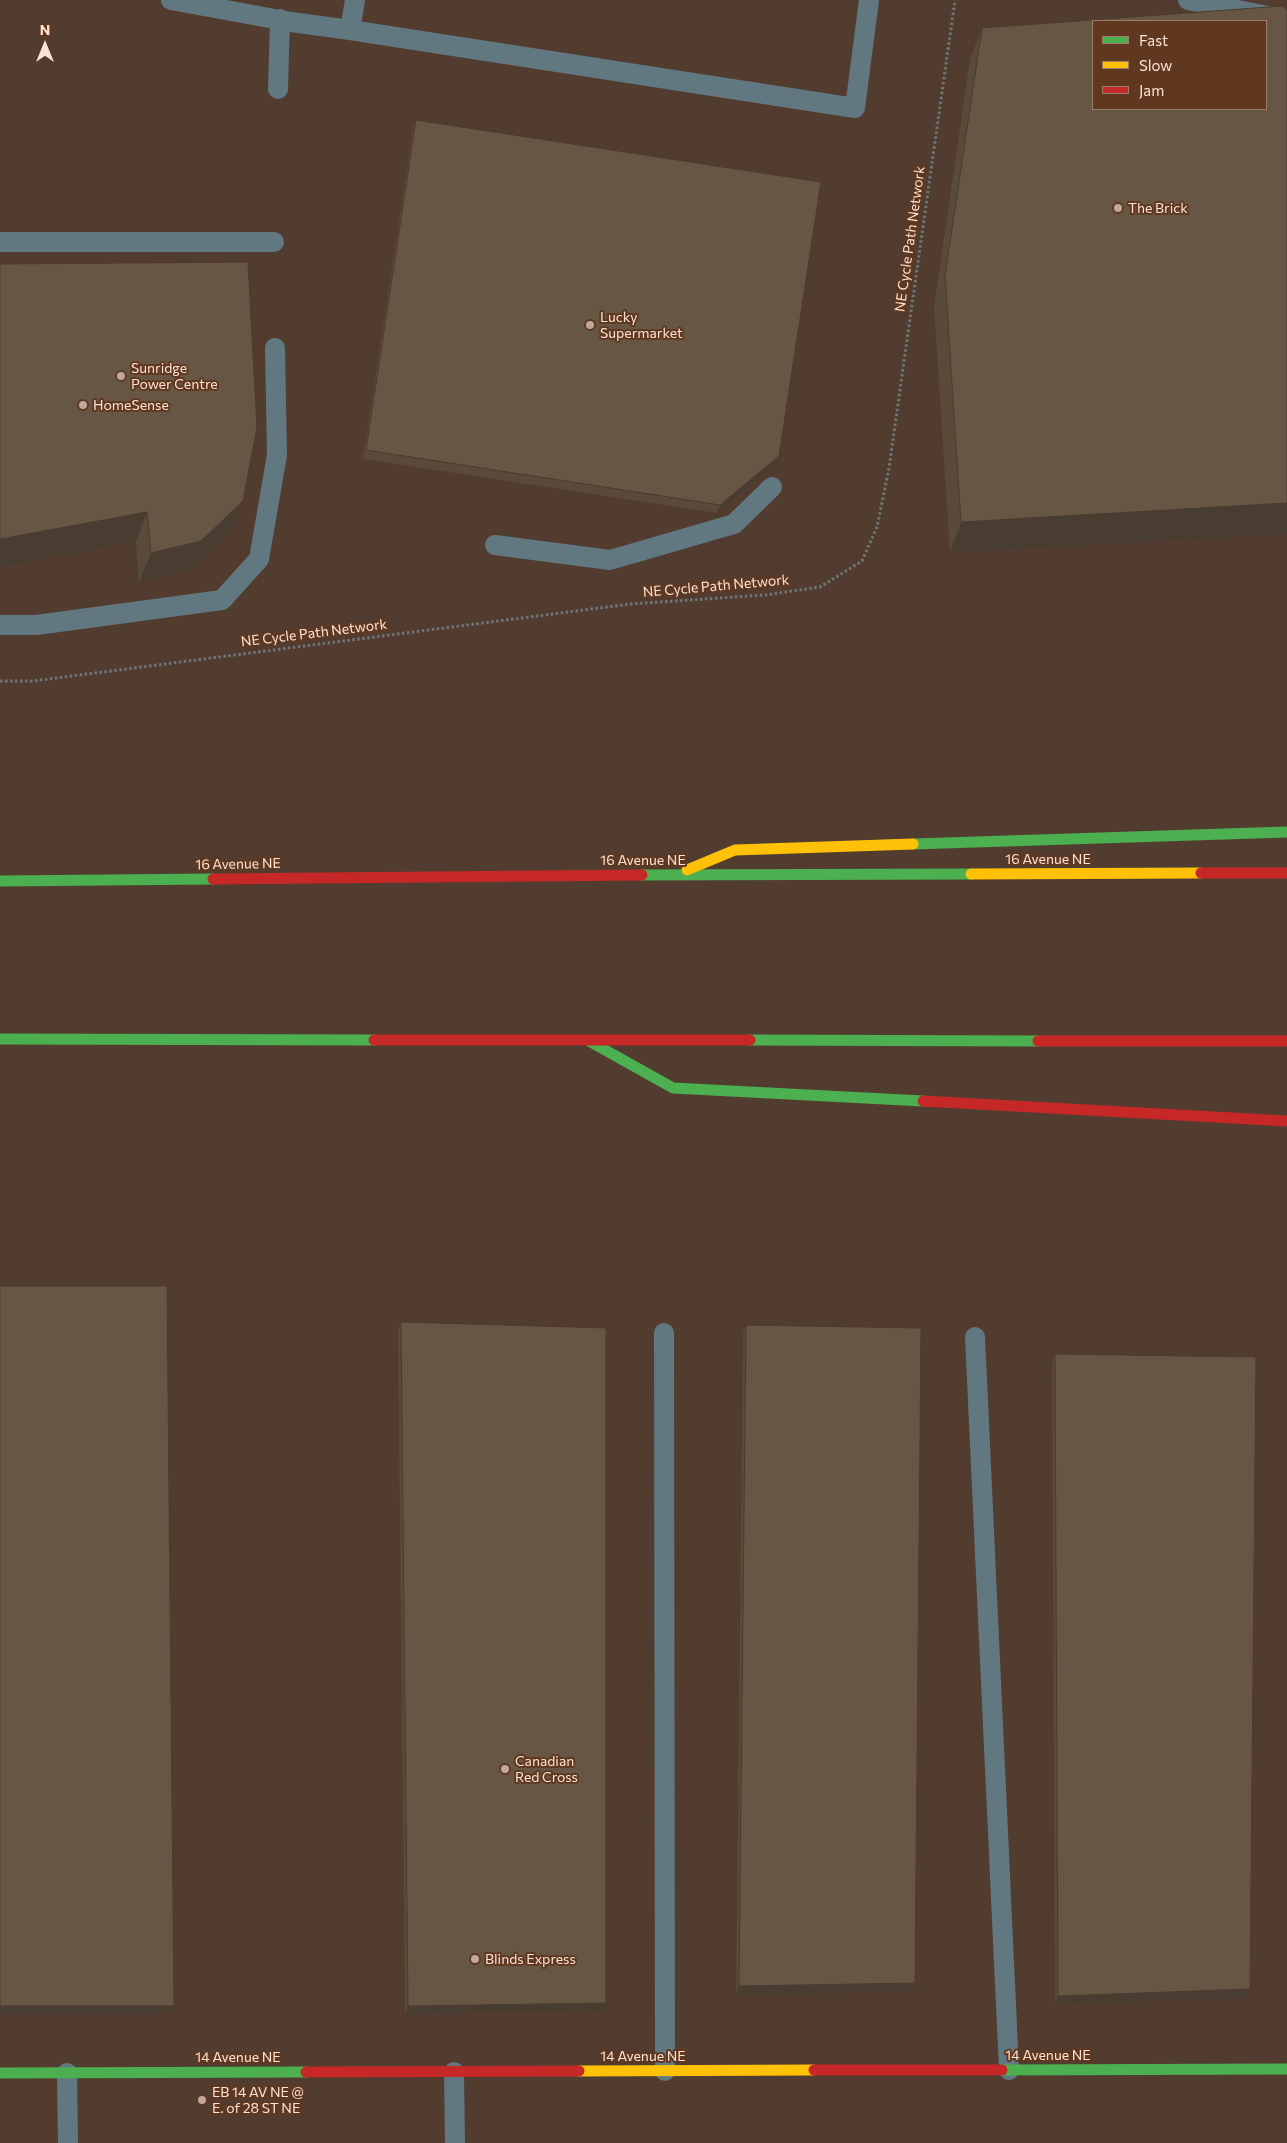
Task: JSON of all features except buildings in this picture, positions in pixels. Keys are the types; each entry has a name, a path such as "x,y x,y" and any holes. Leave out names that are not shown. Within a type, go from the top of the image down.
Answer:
{"main road":[{"path":"674,875 735,850 1287,832"},
{"name":"16 Avenue NE","path":"0,881 674,875 1287,873"},
{"path":"0,1039 1287,1041"},
{"path":"586,1040 673,1088 1287,1121"},
{"name":"14 Avenue NE","path":"0,2073 1287,2069"}],"lane":[{"path":"171,0 280,20 855,108 869,0"},
{"path":"350,30 355,0"},
{"path":"1188,0 1287,20"},
{"path":"278,89 280,20"},
{"path":"0,242 274,242"},
{"path":"0,625 36,625 222,600 259,559 277,455 275,348"},
{"path":"496,545 610,560 734,524 772,486"},
{"path":"664,1334 665,2071"},
{"path":"975,1337 1010,2070"},
{"path":"454,2072 455,2143"},
{"path":"67,2073 68,2143"}],"path":[{"name":"NE Cycle Path Network","path":"0,680 33,681 630,604 765,595 820,587 862,561 876,527 889,468 955,0"}],"traffic: fast":[{"path":"913,844 1287,832"},
{"path":"642,875 971,874"},
{"path":"0,881 213,879"},
{"path":"0,1039 374,1040"},
{"path":"750,1040 1038,1041"},
{"path":"589,1041 673,1088 923,1101"},
{"path":"1002,2070 1287,2069"},
{"path":"0,2073 306,2072"}],"traffic: slow":[{"path":"687,870 735,850 913,844"},
{"path":"971,874 1201,873"},
{"path":"579,2071 814,2070"}],"traffic: jam":[{"path":"1201,873 1287,873"},
{"path":"213,879 642,875"},
{"path":"374,1040 750,1040"},
{"path":"1038,1041 1287,1041"},
{"path":"923,1101 1287,1121"},
{"path":"814,2070 1002,2070"},
{"path":"306,2072 579,2071"}],"place":[{"name":"The Brick","path":"1118,208"},
{"name":"Lucky Supermarket","path":"590,325"},
{"name":"Sunridge Power Centre","path":"121,376"},
{"name":"HomeSense","path":"83,405"},
{"name":"Canadian Red Cross","path":"505,1769"},
{"name":"Blinds Express","path":"475,1959"},
{"name":"EB 14 AV NE @ E. of 28 ST NE","path":"202,2100"}]}
